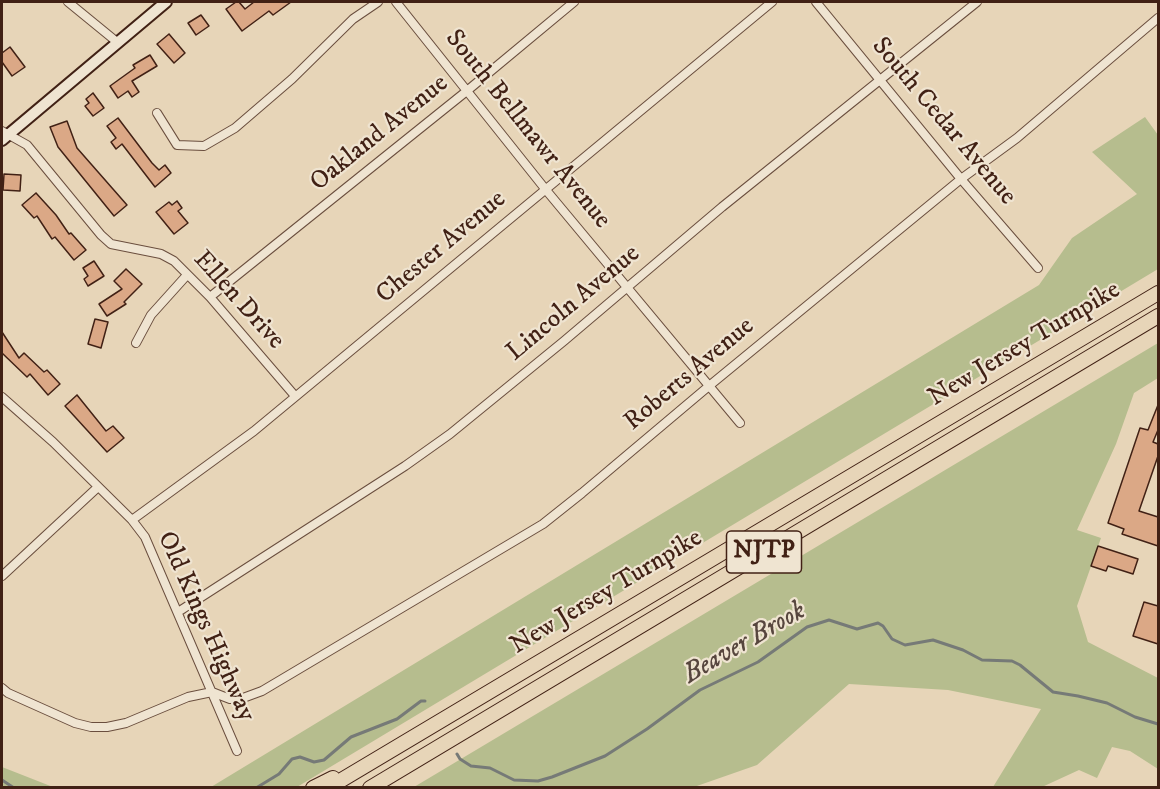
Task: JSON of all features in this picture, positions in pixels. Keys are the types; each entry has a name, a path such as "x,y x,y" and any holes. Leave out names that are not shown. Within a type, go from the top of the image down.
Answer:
{"highway":[{"name":"New Jersey Turnpike","path":"328,788 1158,293"},
{"name":"New Jersey Turnpike","path":"370,788 1158,316"},
{"path":"313,788 384,754"}],"main road":[{"path":"4,135 166,2"}],"street":[{"path":"68,2 117,42"},
{"path":"157,113 177,145 204,146 235,128 292,79 353,19 378,2"},
{"name":"South Bellmawr Avenue","path":"396,2 546,190 740,423"},
{"name":"Oakland Avenue","path":"210,297 574,2"},
{"name":"Chester Avenue","path":"132,520 254,431 772,2"},
{"name":"South Cedar Avenue","path":"816,2 961,179 1038,268"},
{"name":"Lincoln Avenue","path":"178,612 405,466 450,434 722,207 977,2"},
{"name":"Roberts Avenue","path":"212,692 230,699 243,698 262,691 543,524 961,179 1017,138 1158,18"},
{"name":"Ellen Drive","path":"4,135 27,145 101,235 111,244 161,254 174,261 210,297 295,396"},
{"path":"136,343 151,315 187,275"},
{"name":"Old Kings Highway","path":"2,397 53,442 132,520 145,537 237,751"},
{"path":"2,576 98,487"},
{"path":"2,688 8,693 67,719 91,727 107,727 126,723 188,697 212,692"}],"green space":[{"path":"1145,117 1158,135 1158,269 297,787 211,787 1039,285 1072,238 1137,194 1092,152"},
{"path":"1158,343 1158,378 1134,393 1116,444 1077,530 1101,538 1077,606 1088,642 1158,678 1158,769 1130,751 1112,747 1097,778 1079,770 1042,787 993,787 1041,709 948,690 849,684 757,765 694,787 414,787"},
{"path":"2,767 53,787 2,787"}],"building":[{"path":"239,2 245,9 254,2 291,2 273,15 269,11 242,31 226,9"},
{"path":"201,15 209,26 196,35 188,23"},
{"path":"169,34 185,53 174,63 157,44"},
{"path":"10,47 25,67 12,76 2,62 2,53"},
{"path":"150,55 157,66 132,81 139,92 132,97 128,91 118,98 110,86 135,68 133,65"},
{"path":"93,93 104,108 93,116 85,106 89,103 86,99"},
{"path":"118,118 152,163 159,170 165,165 171,173 155,187 122,144 116,149 111,142 116,138 107,126"},
{"path":"67,121 77,148 127,205 114,216 58,147 50,127"},
{"path":"4,174 21,175 20,191 3,190"},
{"path":"36,193 69,234 71,233 86,250 74,260 55,237 52,239 37,216 34,218 22,205"},
{"path":"177,201 182,208 178,211 188,223 174,234 156,212 169,202 172,205"},
{"path":"94,261 104,276 88,286 84,279 88,276 83,268"},
{"path":"126,269 142,284 124,302 126,304 107,316 99,304 122,289 114,281"},
{"path":"95,319 108,322 101,348 88,344"},
{"path":"2,332 19,358 24,353 44,372 47,370 60,384 48,395 30,374 27,377 2,353"},
{"path":"77,395 106,431 113,426 124,438 107,452 65,406"},
{"path":"1158,405 1158,430 1153,442 1158,444 1158,456 1139,511 1158,517 1158,546 1122,534 1124,529 1108,523 1140,428 1148,430"},
{"path":"1098,546 1138,559 1133,574 1108,566 1106,571 1091,566"},
{"path":"1144,602 1158,606 1158,644 1133,636"}],"waterway":[{"name":"Beaver Brook","path":"457,754 460,759 471,766 490,768 514,780 538,781 552,777 605,756 700,690 758,662 807,627 829,620 857,629 878,623 892,639 905,645 933,640 963,650 982,660 1012,661 1053,692 1107,703 1135,717 1158,724"},
{"name":"Beaver Brook","path":"256,788 279,774 292,759 300,757 314,762 324,760 351,737 397,719 421,701 425,701"},
{"name":"Beaver Brook","path":"2,780 14,788"}]}
